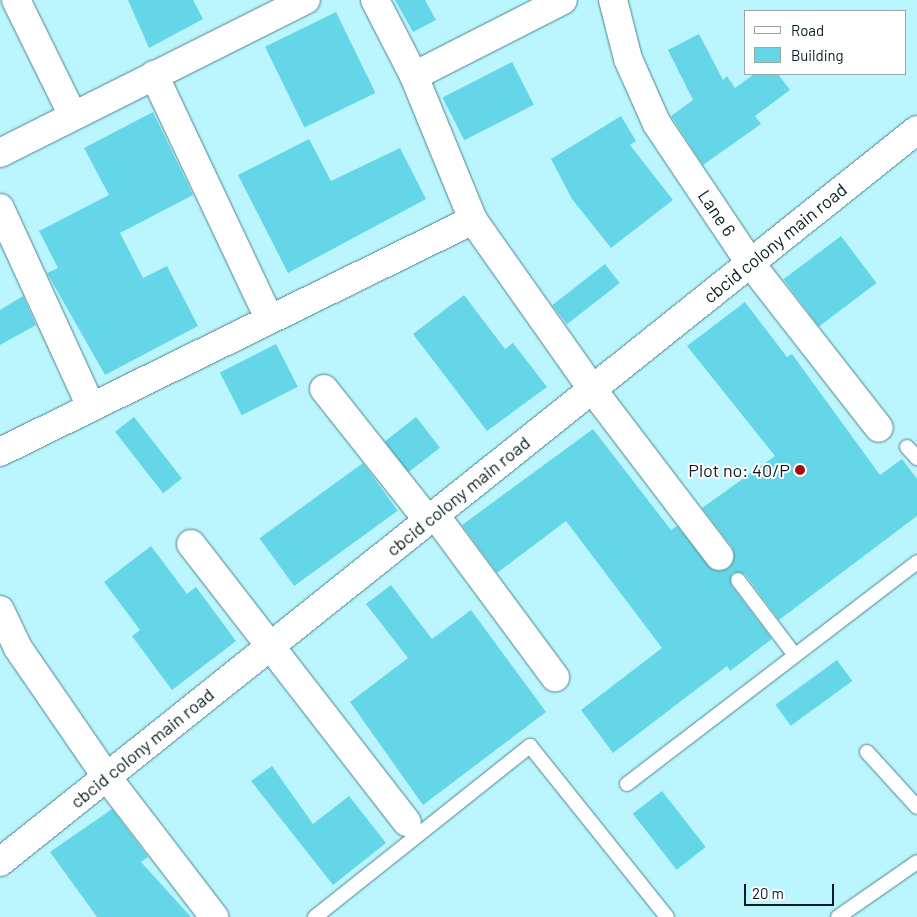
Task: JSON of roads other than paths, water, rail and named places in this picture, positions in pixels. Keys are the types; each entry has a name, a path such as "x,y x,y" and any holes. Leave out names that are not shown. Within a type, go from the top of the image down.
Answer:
{"street":[{"path":"16,0 73,116"},
{"path":"0,153 306,0"},
{"path":"375,0 414,76 473,220 592,390 719,556"},
{"path":"414,76 563,0"},
{"name":"Lane 6","path":"613,0 628,59 657,124 750,263 878,428"},
{"path":"154,75 269,318"},
{"name":"cbcid colony main road","path":"0,862 750,263 915,135"},
{"path":"0,208 91,408"},
{"path":"0,452 269,318 473,220"},
{"path":"324,390 431,517 555,677"},
{"path":"191,544 407,822"},
{"path":"0,610 18,648 106,776 214,917"}],"lane":[{"path":"907,447 917,458"},
{"path":"627,784 794,654 917,562"},
{"path":"738,580 794,654"},
{"path":"315,917 530,746 667,917"},
{"path":"867,752 917,807"},
{"path":"838,917 917,862"}],"place":[{"name":"Plot no: 40/P","path":"800,470"}]}
